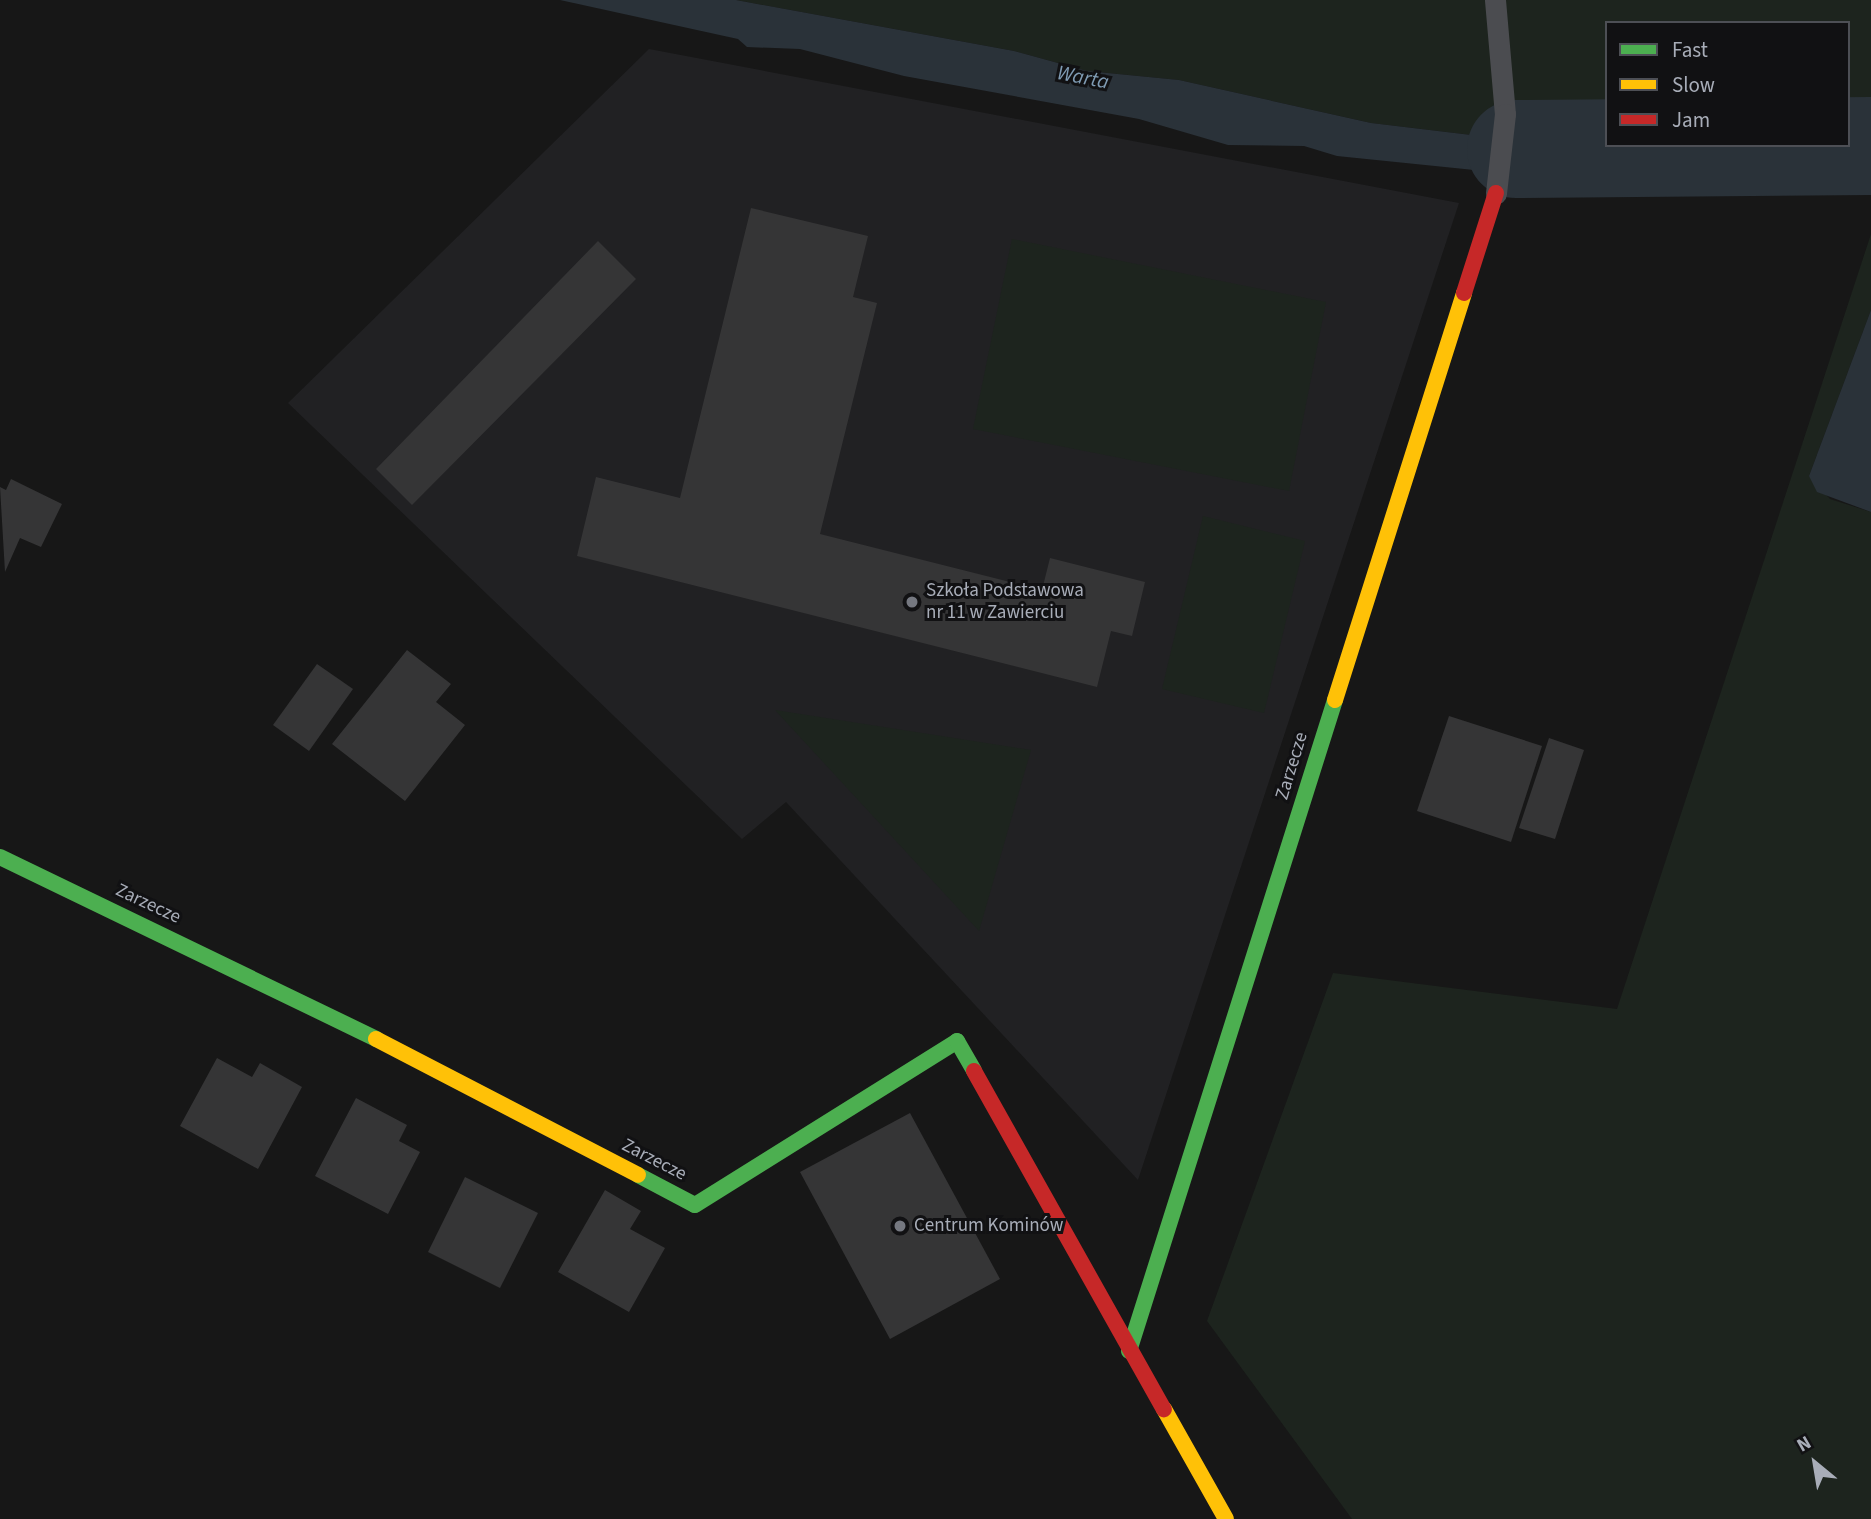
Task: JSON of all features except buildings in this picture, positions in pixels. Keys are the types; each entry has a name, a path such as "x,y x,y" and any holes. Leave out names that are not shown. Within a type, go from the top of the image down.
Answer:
{"street":[{"name":"Zarzecze","path":"1129,1351 1496,193"},
{"name":"Zarzecze","path":"0,857 293,996 695,1205 957,1041 1143,1376 1226,1519"}],"lane":[{"path":"1495,0 1504,114 1496,193"}],"shaded area":[{"path":"736,0 1871,0 1871,130 1850,128 1850,21 1605,21 1605,136 1520,135 1520,124 1490,120 1488,137 1371,123 1179,80 1087,71 1014,51"},
{"name":"Szkoła Podstawowa nr 11 w Zawierciu","path":"649,49 1459,203 1138,1180 786,802 742,839 288,403"},
{"path":"1871,234 1871,310 1809,476 1830,499 1871,512 1871,1519 1352,1519 1207,1321 1333,973 1617,1009"},
{"path":"1012,239 1326,302 1289,491 973,429"},
{"path":"1203,516 1305,541 1264,713 1162,689"},
{"path":"775,710 1031,750 979,931"}],"water":[{"path":"560,0 736,0 1014,51 1087,71 1179,80 1371,123 1488,137 1484,171 1337,156 1304,146 1228,145 1139,119 904,76 800,49 747,47 738,39"},
{"path":"1850,128 1871,130 1871,157 1708,160 1610,180 1517,159 1520,135 1605,136 1605,147 1850,147"},
{"path":"1871,310 1871,512 1817,492 1809,476"}],"waterway":[{"name":"Warta","path":"1850,146 1871,146"},
{"name":"Warta","path":"1516,149 1753,147"}],"traffic: fast":[{"path":"1129,1351 1335,700"},
{"path":"0,857 376,1039"},
{"path":"638,1175 695,1205 957,1041 974,1071"}],"traffic: slow":[{"path":"1335,700 1464,293"},
{"path":"376,1039 638,1175"},
{"path":"1164,1409 1226,1519"}],"traffic: jam":[{"path":"1464,293 1496,193"},
{"path":"974,1071 1164,1409"}],"place":[{"name":"Szkoła Podstawowa nr 11 w Zawierciu","path":"912,602"},
{"name":"Centrum Kominów","path":"900,1226"}]}
